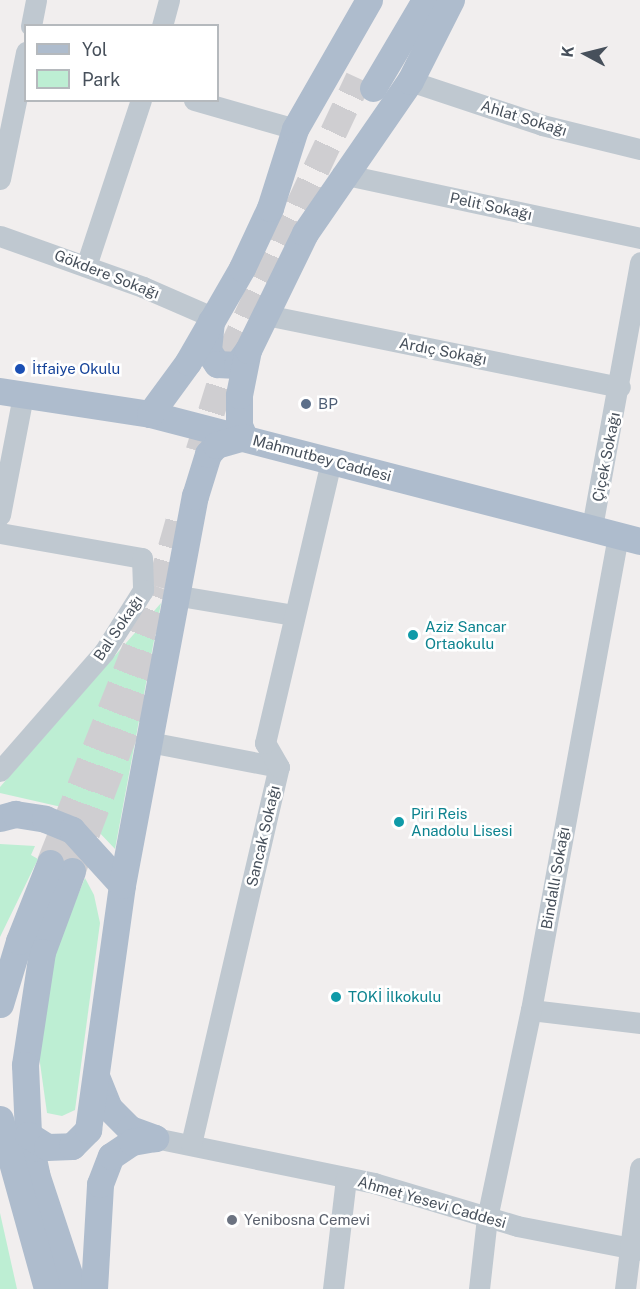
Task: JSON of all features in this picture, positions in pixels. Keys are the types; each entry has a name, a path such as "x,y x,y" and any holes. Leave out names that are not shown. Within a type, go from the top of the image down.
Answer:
{"main road":[{"path":"150,414 188,363 212,317 242,268 270,208 295,129 369,0"},
{"path":"405,0 366,83 425,0"},
{"path":"212,317 208,351 216,364 237,365 248,350 305,233 342,174 367,145 410,81 451,0"},
{"path":"28,1135 47,1147 72,1146 88,1130 122,885 174,595 208,454 226,439 244,437 239,424 238,395 248,350"},
{"name":"Mahmutbey Caddesi","path":"12,393 150,414 592,527 629,539"},
{"path":"0,818 15,814 45,819 72,830 122,885"},
{"path":"0,1004 19,941 61,867 31,1003 25,1065 28,1135 36,1174 74,1289"},
{"path":"95,1072 109,1108 130,1129 154,1138"},
{"path":"0,1121 47,1289"},
{"path":"94,1289 100,1184 111,1156 132,1142 154,1138"}],"street":[{"path":"31,24 36,0"},
{"path":"163,24 170,0"},
{"path":"0,177 24,62"},
{"name":"Ahlat Sokağı","path":"410,81 542,125 640,149"},
{"path":"86,266 140,102"},
{"path":"201,102 295,129"},
{"name":"Pelit Sokağı","path":"342,174 640,238"},
{"name":"Gökdere Sokağı","path":"0,236 86,266 212,317"},
{"name":"Çiçek Sokağı","path":"592,527 620,387 640,262"},
{"name":"Ardıç Sokağı","path":"266,315 620,387"},
{"path":"0,515 12,393"},
{"name":"Sancak Sokağı","path":"191,1144 279,767 264,743 331,461"},
{"name":"Bal Sokağı","path":"0,533 142,558 143,590 104,652 0,771"},
{"name":"Bindallı Sokağı","path":"479,1289 486,1218 629,539"},
{"path":"174,595 294,615"},
{"path":"149,742 279,767"},
{"path":"531,1010 640,1023"},
{"name":"Ahmet Yesevi Caddesi","path":"154,1138 346,1178 486,1218 635,1249"},
{"path":"626,1289 635,1249 640,1168"},
{"path":"333,1289 346,1178"}],"green space":[{"path":"161,603 115,849 79,811 0,793 0,787"},
{"path":"0,844 35,846 31,855 38,859 0,937"},
{"path":"85,878 94,895 100,923 75,1110 62,1116 47,1113 38,1049 52,956"},
{"path":"0,1213 17,1289 0,1289"}],"tunnel":[{"path":"199,451 229,355 359,78"},
{"path":"50,863 160,587 181,514"},
{"path":"72,871 161,637"}],"place":[{"name":"İtfaiye Okulu","path":"20,369"},
{"name":"BP","path":"306,404"},
{"name":"Aziz Sancar Ortaokulu","path":"413,635"},
{"name":"Piri Reis Anadolu Lisesi","path":"399,822"},
{"name":"TOKİ İlkokulu","path":"336,997"},
{"name":"Yenibosna Cemevi","path":"232,1220"}]}
